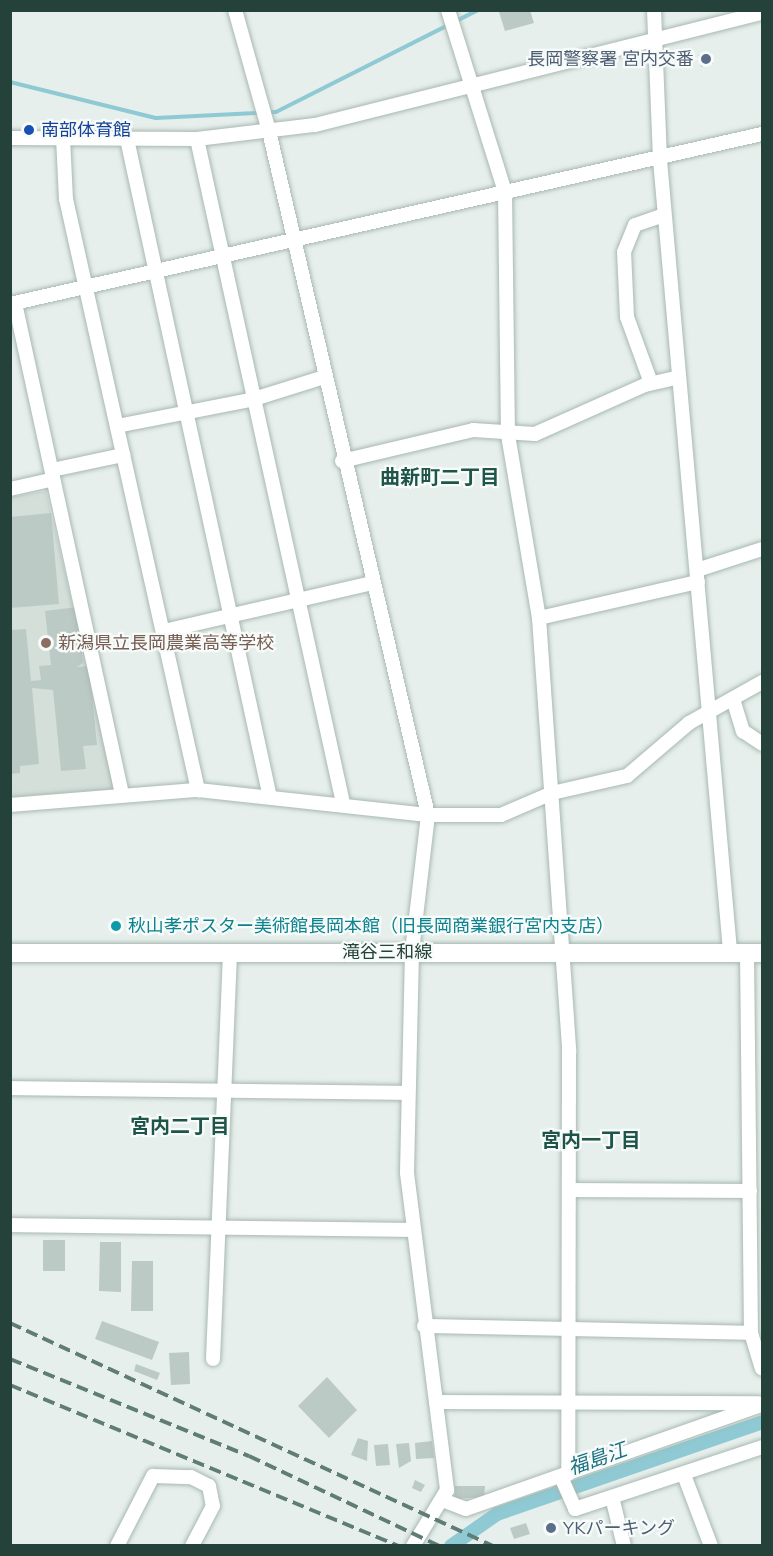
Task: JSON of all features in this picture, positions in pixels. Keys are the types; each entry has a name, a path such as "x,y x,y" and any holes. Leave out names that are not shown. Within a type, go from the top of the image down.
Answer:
{"main road":[{"name":"滝谷三和線","path":"10,953 746,952"}],"street":[{"path":"249,10 235,13 269,131 342,461 428,815 412,952 408,1093 411,1230 436,1402 445,1501 413,1545"},
{"path":"448,10 505,192 508,435 539,618 562,952 570,1190 570,1403 564,1478 575,1509 684,1475 762,1447"},
{"path":"654,10 652,42 664,215 708,714 746,952 750,1191 757,1221 751,1333 762,1368"},
{"path":"10,138 197,139 269,131 472,89 762,13"},
{"path":"122,794 13,303 155,268 660,160 762,134"},
{"path":"63,138 66,199 88,285 123,455 198,790"},
{"path":"127,139 232,613 269,793"},
{"path":"197,139 225,254 254,399 343,803"},
{"path":"651,383 627,317 624,252 635,225 664,215"},
{"path":"342,461 473,430 508,435 547,430 651,383 679,376"},
{"path":"117,426 254,399 324,377"},
{"path":"10,489 123,455"},
{"path":"539,618 697,576 762,549"},
{"path":"164,632 232,613 300,603 372,583"},
{"path":"10,805 122,794 198,790 269,793 428,815 501,815 552,793 627,776 708,714 762,682"},
{"path":"733,699 743,731 762,744"},
{"path":"213,1359 230,952"},
{"path":"10,1088 408,1093"},
{"path":"570,1190 750,1191"},
{"path":"10,1226 411,1230"},
{"path":"424,1326 569,1331 751,1333"},
{"path":"436,1402 762,1404"},
{"path":"445,1501 466,1509 564,1478 762,1404"},
{"path":"684,1475 711,1545"},
{"path":"117,1545 153,1476 191,1477 209,1486 213,1506 192,1545"},
{"path":"612,1497 624,1545"}],"shaded area":[{"name":"新潟県立長岡農業高等学校","path":"46,491 115,789 11,797 11,497"}],"building":[{"path":"530,10 534,23 505,31 499,12"},
{"name":"長岡警察署 宮内交番","path":"711,52 713,64 701,67 698,55"},
{"path":"51,513 59,604 10,608 10,517"},
{"path":"77,607 83,663 77,667 89,666 97,745 83,746 86,769 61,771 53,690 32,688 39,764 20,766 20,773 10,774 10,630 26,629 31,681 41,680 39,666 51,665 45,611"},
{"path":"43,1240 65,1240 65,1271 43,1271"},
{"path":"100,1242 121,1242 121,1292 99,1291"},
{"path":"132,1261 153,1261 153,1311 131,1311"},
{"path":"102,1321 159,1342 152,1360 95,1339"},
{"path":"189,1352 190,1384 171,1385 169,1353"},
{"path":"136,1364 160,1373 157,1380 134,1371"},
{"path":"327,1377 357,1410 329,1438 298,1406"},
{"path":"358,1438 368,1441 367,1461 351,1455"},
{"path":"432,1441 434,1458 416,1459 415,1443"},
{"path":"409,1443 411,1461 399,1468 396,1444"},
{"path":"388,1444 390,1465 376,1466 374,1445"},
{"path":"415,1480 425,1485 421,1492 412,1488"},
{"path":"455,1486 485,1486 484,1497 455,1499"},
{"path":"526,1523 530,1534 514,1539 510,1528"}],"waterway":[{"path":"10,82 156,118 276,112 478,10"},
{"name":"福島江","path":"451,1546 497,1514 762,1422"}],"railway":[{"path":"10,1323 493,1546"},
{"path":"10,1359 249,1456 439,1546"},
{"path":"10,1385 398,1546"}],"place":[{"name":"長岡警察署 宮内交番","path":"706,59"},
{"name":"南部体育館","path":"29,130"},
{"name":"新潟県立長岡農業高等学校","path":"46,643"},
{"name":"秋山孝ポスター美術館長岡本館（旧長岡商業銀行宮内支店）","path":"116,926"},
{"name":"YKパーキング","path":"551,1528"}],"district":[{"name":"曲新町二丁目","path":"440,476"},
{"name":"宮内二丁目","path":"180,1125"},
{"name":"宮内一丁目","path":"591,1139"}]}
